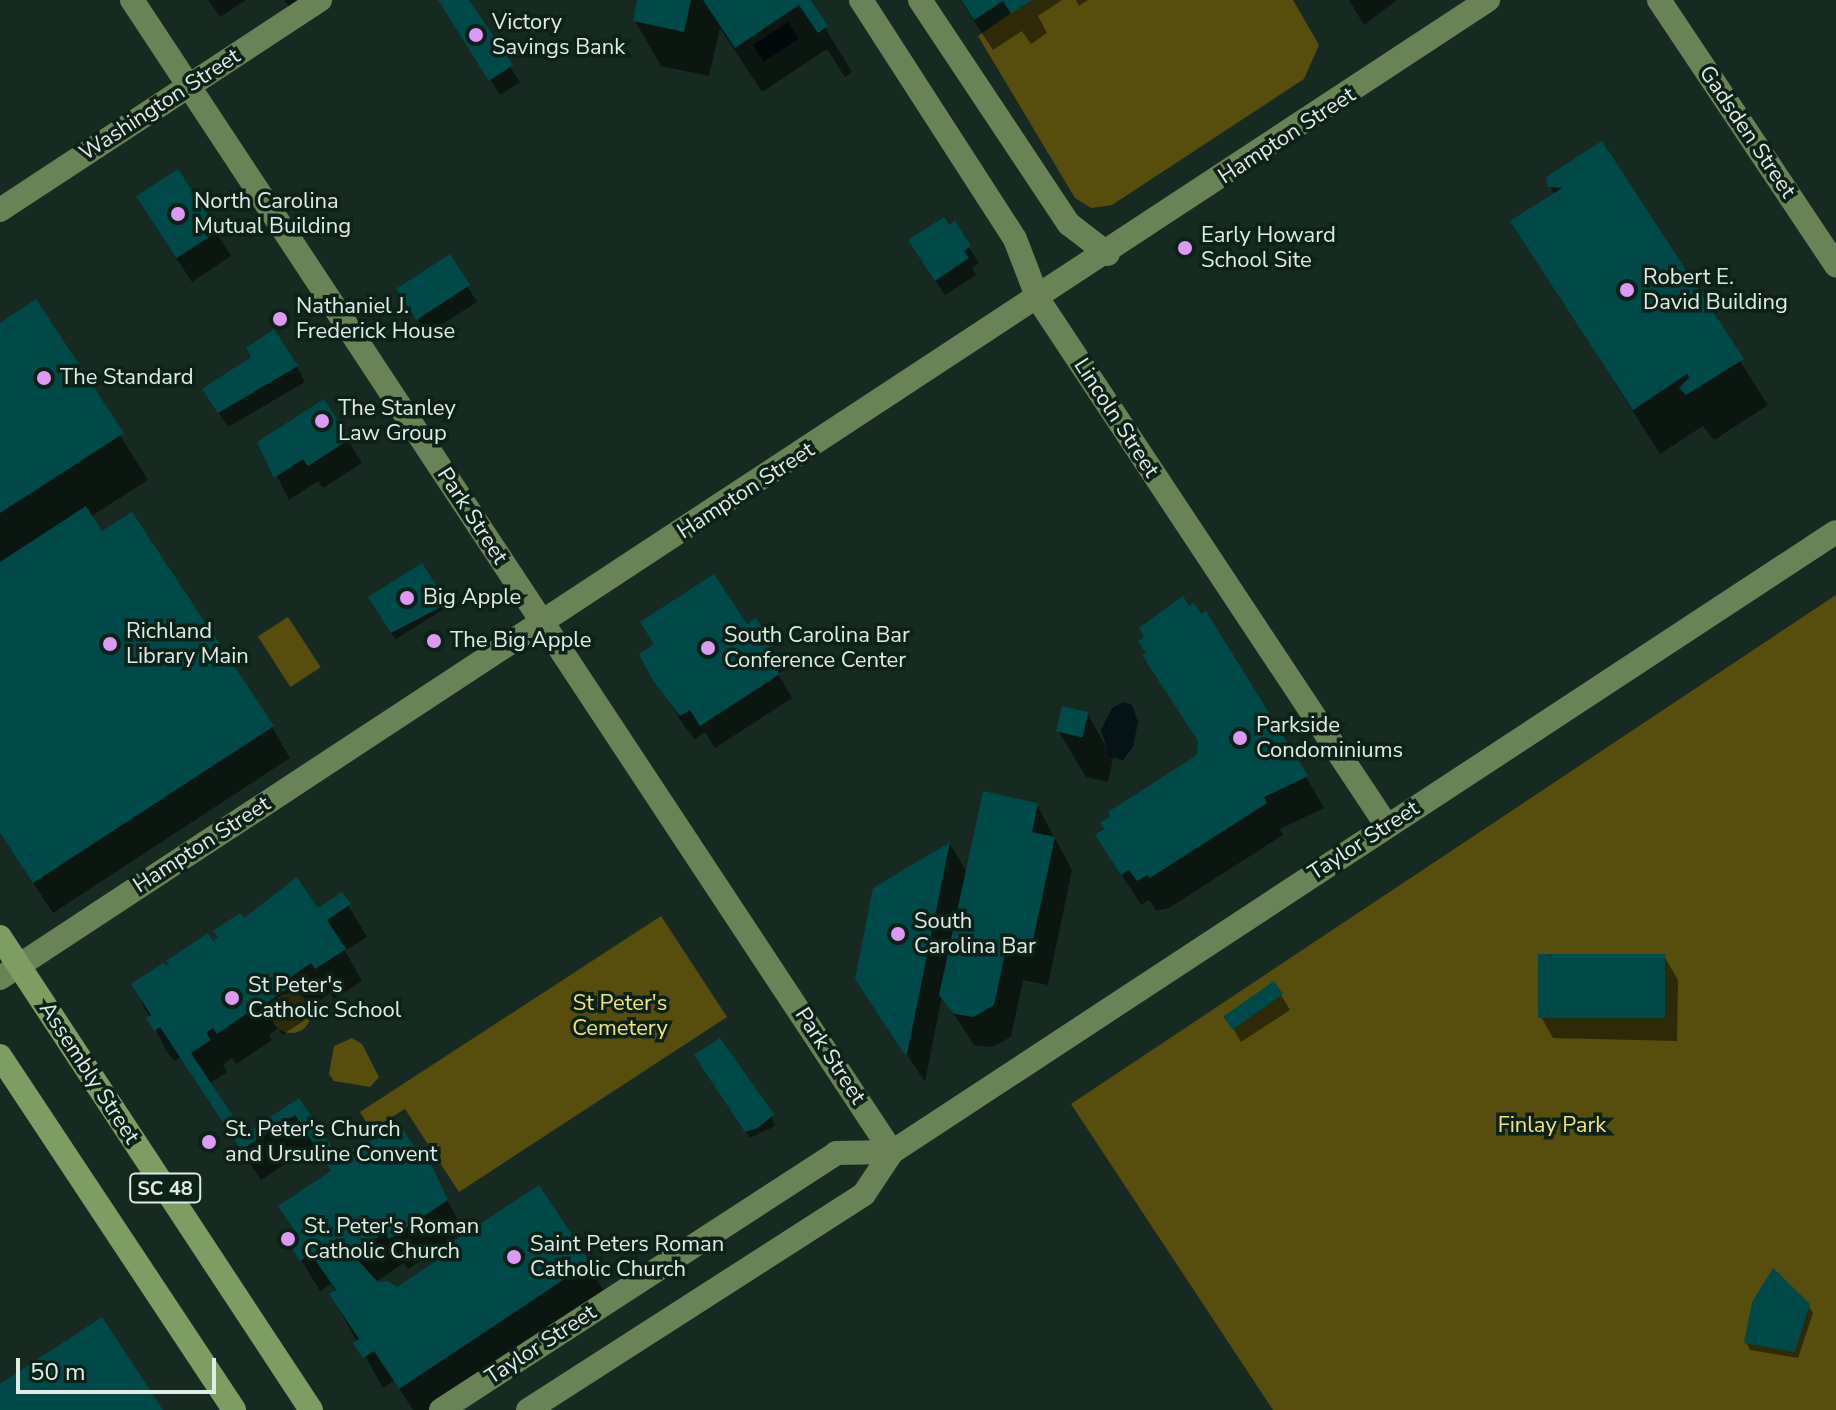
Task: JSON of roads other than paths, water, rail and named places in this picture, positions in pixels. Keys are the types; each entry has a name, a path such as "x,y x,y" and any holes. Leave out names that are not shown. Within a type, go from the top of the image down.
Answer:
{"main road":[{"name":"Park Street","path":"132,0 892,1152"},
{"name":"Washington Street","path":"0,210 320,0"},
{"name":"Lincoln Street","path":"861,0 1015,239 1038,299 1387,826"},
{"path":"920,0 1069,224 1108,254"},
{"name":"Hampton Street","path":"9,972 540,622 1108,254 1488,0"},
{"name":"Gadsden Street","path":"1659,0 1836,265"},
{"name":"Taylor Street","path":"528,1410 864,1194 892,1152 1836,532"},
{"name":"Assembly Street","path":"0,937 9,972 311,1410"},
{"name":"SC 48","path":"0,1056 234,1410"},
{"name":"Taylor Street","path":"441,1410 836,1153 892,1152"}],"place":[{"name":"Victory Savings Bank","path":"476,35"},
{"name":"North Carolina Mutual Building","path":"178,214"},
{"name":"Early Howard School Site","path":"1185,248"},
{"name":"Robert E. David Building","path":"1627,290"},
{"name":"Nathaniel J. Frederick House","path":"280,319"},
{"name":"The Standard","path":"44,378"},
{"name":"The Stanley Law Group","path":"322,421"},
{"name":"Big Apple","path":"407,598"},
{"name":"The Big Apple","path":"434,641"},
{"name":"Richland Library Main","path":"110,644"},
{"name":"South Carolina Bar Conference Center","path":"708,648"},
{"name":"Parkside Condominiums","path":"1240,738"},
{"name":"South Carolina Bar","path":"898,934"},
{"name":"St Peter's Catholic School","path":"232,998"},
{"name":"St. Peter's Church and Ursuline Convent","path":"209,1142"},
{"name":"St. Peter's Roman Catholic Church","path":"288,1239"},
{"name":"Saint Peters Roman Catholic Church","path":"514,1257"}],"park label":[{"name":"St Peter's Cemetery","path":"620,1016"},
{"name":"Finlay Park","path":"1552,1126"}]}
